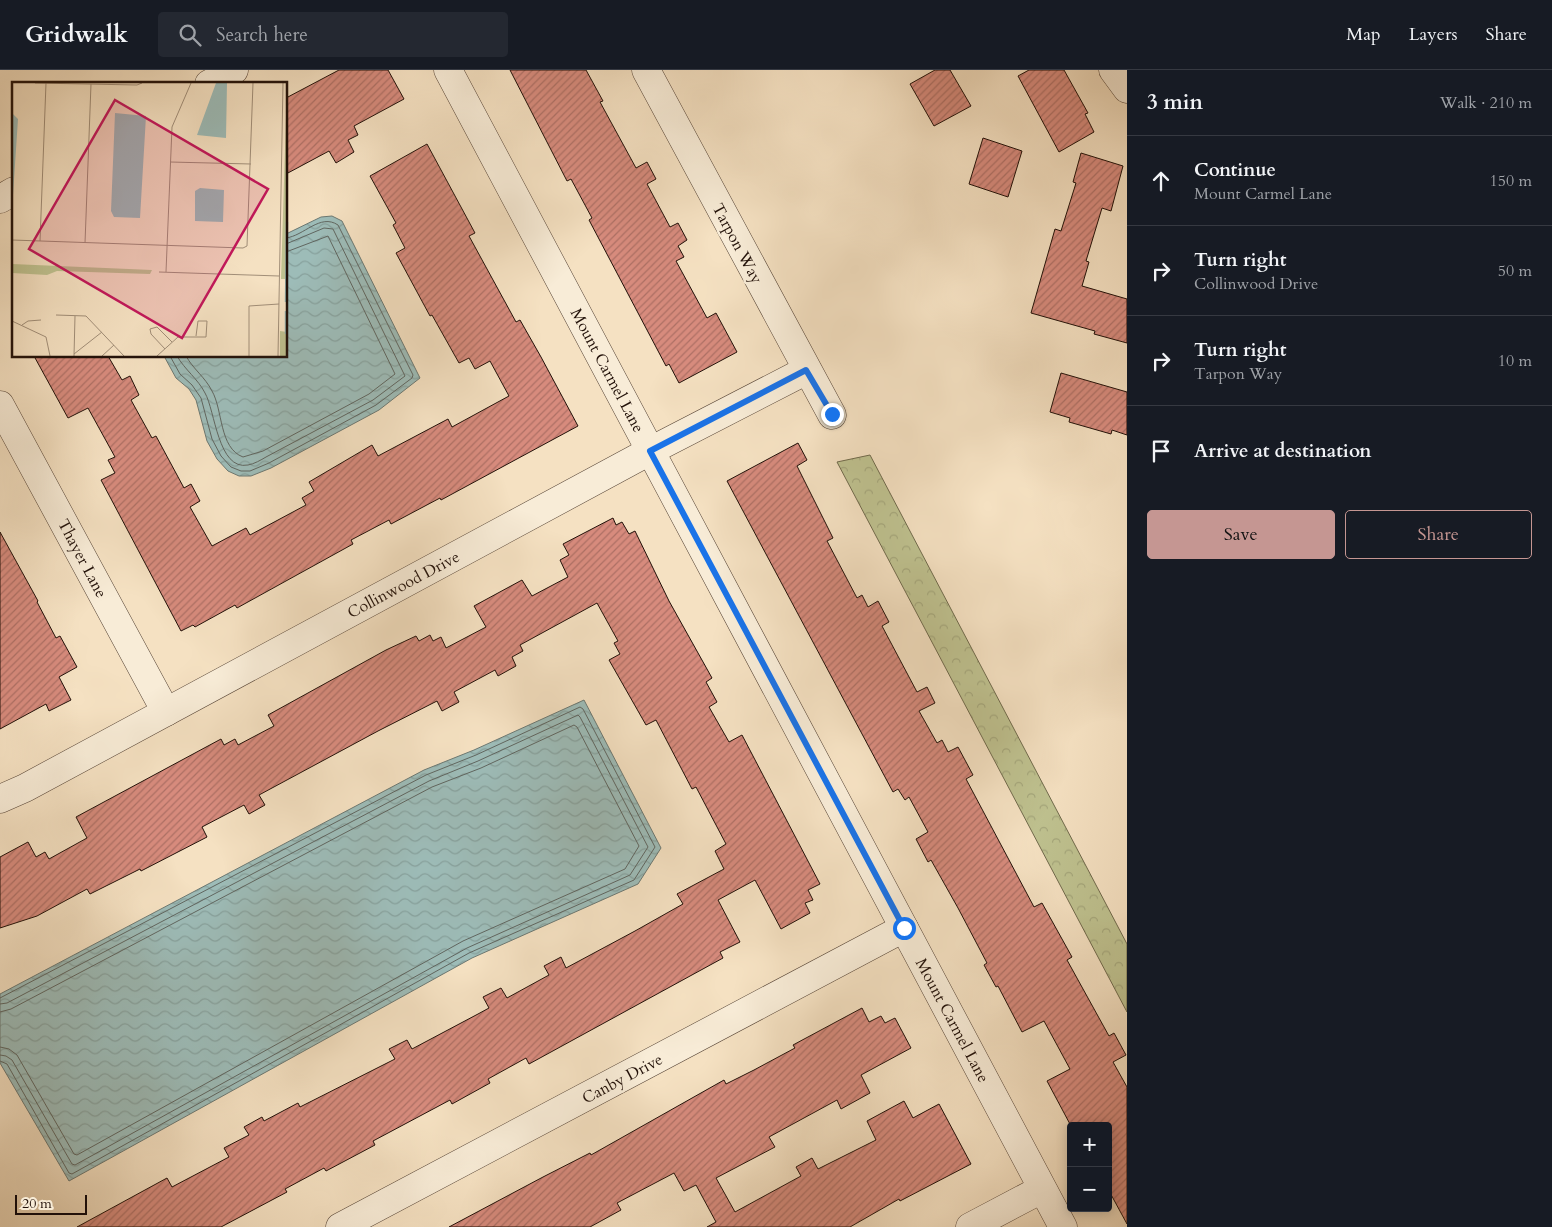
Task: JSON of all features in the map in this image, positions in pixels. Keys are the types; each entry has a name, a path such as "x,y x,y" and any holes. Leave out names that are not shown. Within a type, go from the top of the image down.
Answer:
{"street":[{"path":"213,82 234,70"},
{"name":"Mount Carmel Lane","path":"448,70 1063,1227"},
{"name":"Tarpon Way","path":"646,70 806,370 832,414"},
{"path":"1113,70 1127,89"},
{"path":"0,199 12,192"},
{"name":"Collinwood Drive","path":"0,799 25,788 650,451 806,370"},
{"name":"Thayer Lane","path":"0,405 166,712"},
{"name":"Canby Drive","path":"340,1227 904,928"},
{"path":"970,1227 1042,1189"}],"green space":[{"path":"870,455 1127,944 1127,1012 837,462"}],"water":[{"path":"332,216 342,221 420,378 379,410 271,468 251,476 239,476 228,471 217,459 207,441 196,400 189,389 176,378 165,358 288,358 288,233 321,217"},
{"path":"584,700 661,848 638,884 472,958 69,1181 0,1063 0,994 424,770 474,750"}],"building":[{"path":"339,70 388,70 404,99 354,126 358,135 348,140 354,152 336,163 329,151 288,173 288,97"},
{"path":"510,70 586,70 603,101 600,102 636,168 647,162 656,179 647,184 670,227 678,223 687,240 678,246 684,257 676,261 707,318 716,313 737,352 679,383 669,364 666,366 589,220 592,218 571,179 567,181"},
{"path":"935,70 950,70 971,106 934,126 910,84"},
{"path":"1029,70 1064,70 1088,113 1085,114 1094,132 1059,152 1018,76"},
{"path":"983,138 1022,151 1008,197 969,184"},
{"path":"427,144 475,233 469,236 516,322 520,320 578,426 441,500 440,498 391,524 389,520 351,540 353,544 237,608 235,605 195,627 193,625 181,631 101,480 115,473 108,460 115,457 88,408 68,418 35,358 109,358 122,380 130,376 139,395 131,400 152,438 156,436 184,488 191,484 200,501 190,507 212,546 246,528 250,535 306,505 302,498 314,491 309,482 372,445 378,456 448,419 452,427 509,396 490,361 475,369 469,358 459,363 432,315 430,316 396,253 405,248 393,225 396,223 370,176"},
{"path":"1081,153 1123,166 1111,211 1102,208 1086,261 1089,262 1082,286 1127,299 1127,343 1094,334 1095,331 1031,313 1055,229 1061,231 1076,183 1073,182"},
{"path":"1061,373 1127,392 1127,435 1112,430 1111,434 1069,422 1070,418 1050,412"},
{"path":"798,443 807,460 797,466 833,538 827,541 857,598 862,595 868,607 878,601 889,622 882,626 917,692 927,687 935,703 919,711 937,743 942,740 948,752 958,747 973,775 966,779 1034,907 1042,903 1072,957 1067,960 1109,1036 1114,1033 1126,1055 1113,1062 1127,1087 1127,1224 1112,1196 1112,1122 1069,1122 1047,1081 1070,1069 1044,1021 1022,1032 998,986 996,987 984,965 987,963 958,908 931,860 928,862 916,839 928,832 909,797 905,800 898,789 893,792 727,481"},
{"path":"613,518 616,525 622,522 629,534 635,531 669,601 712,678 706,682 717,702 709,707 729,742 742,735 820,884 808,890 813,900 805,903 810,913 781,929 755,880 718,900 740,942 720,952 723,958 529,1064 526,1058 488,1079 490,1083 452,1104 450,1100 373,1141 375,1145 326,1171 324,1168 285,1189 287,1192 221,1227 77,1227 167,1178 172,1187 229,1157 224,1148 249,1135 244,1127 262,1117 264,1121 298,1103 300,1107 395,1059 389,1049 407,1040 412,1049 478,1014 489,1008 483,997 501,988 507,998 549,975 544,966 561,957 566,968 635,931 683,904 677,894 724,869 715,851 726,844 696,787 692,789 656,720 646,725 609,660 620,654 614,643 618,641 597,603 520,645 523,651 512,657 516,666 498,676 495,670 454,692 459,702 442,711 437,701 378,731 259,795 265,805 249,814 244,805 202,827 207,837 141,871 140,869 90,894 87,889 37,916 0,928 0,857 28,842 36,857 45,852 49,859 87,838 76,817 221,739 224,745 235,739 238,745 274,726 268,715 386,650 416,636 419,641 430,635 433,641 441,637 446,648 486,627 474,606 522,580 532,596 568,577 560,560 569,555 563,544"},
{"path":"0,532 56,638 60,636 77,667 59,677 71,700 49,711 46,704 0,729"},
{"path":"862,1008 869,1022 881,1016 885,1023 895,1018 911,1048 861,1075 870,1093 841,1109 837,1100 769,1137 775,1147 716,1178 735,1212 801,1176 796,1167 812,1158 818,1169 876,1140 867,1121 904,1101 913,1118 939,1104 971,1164 900,1201 899,1199 850,1227 707,1227 716,1222 696,1185 684,1191 674,1173 617,1203 621,1210 590,1227 449,1227 590,1153 591,1155 724,1080 726,1084 754,1070 795,1048 793,1045"}],"route":[{"path":"832,414 806,370 650,451 904,928"}]}
